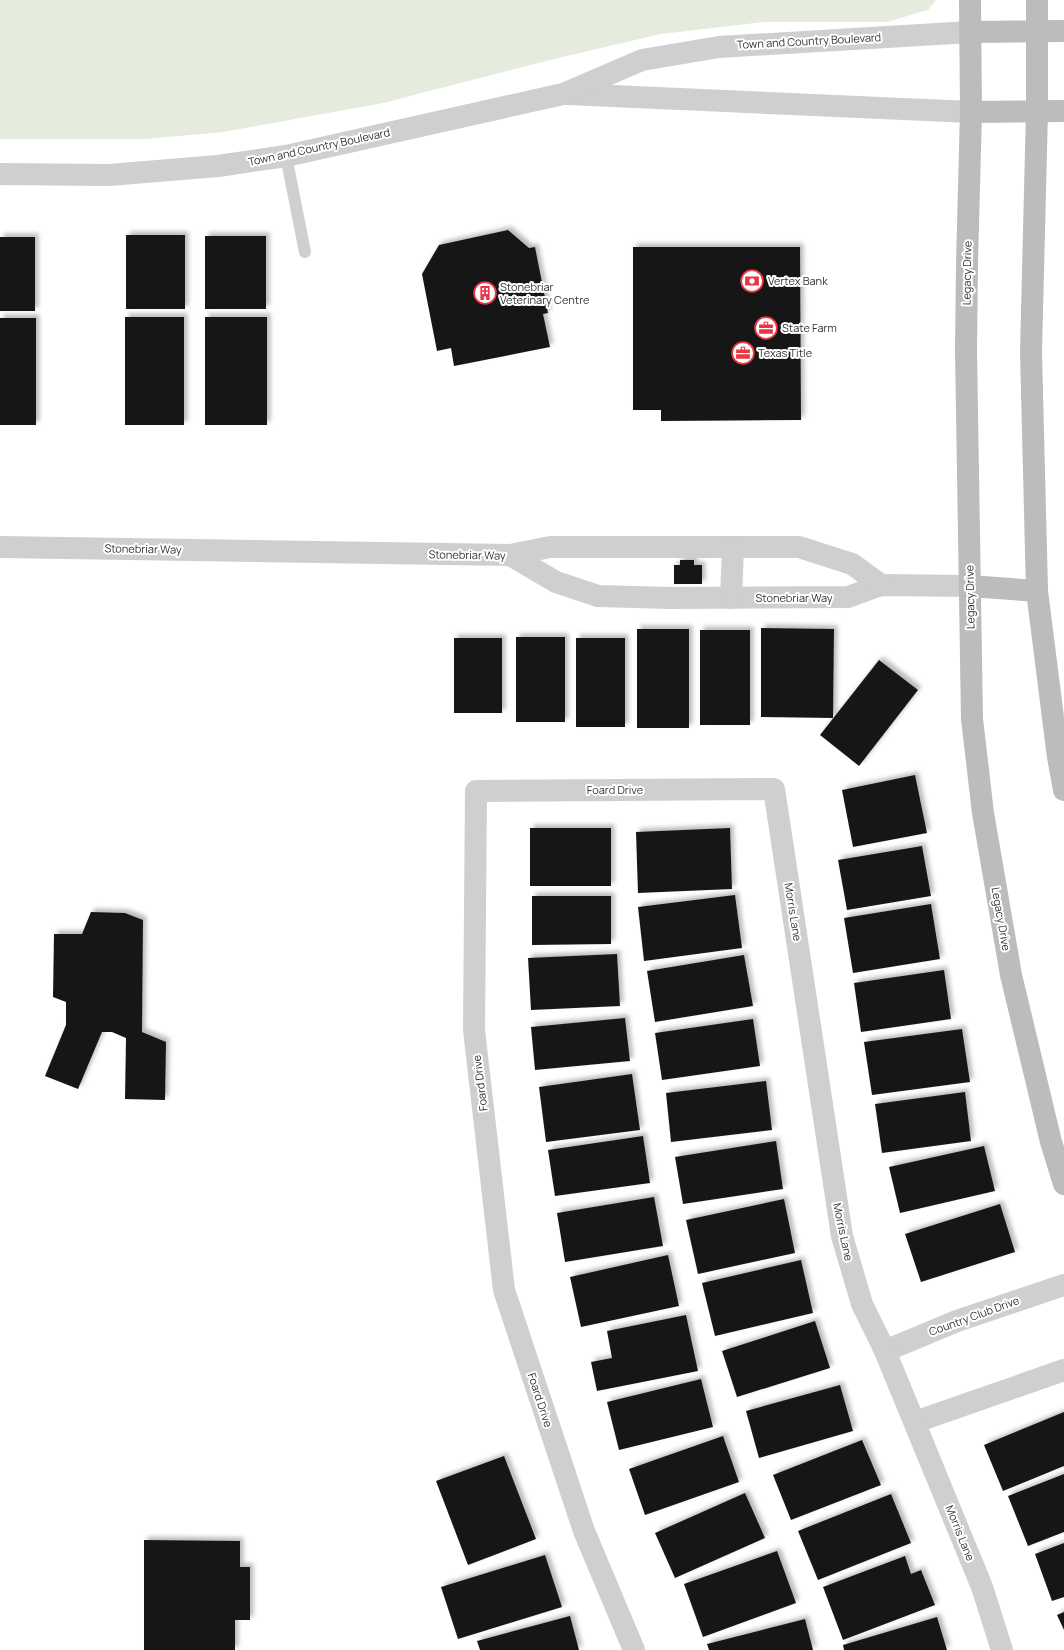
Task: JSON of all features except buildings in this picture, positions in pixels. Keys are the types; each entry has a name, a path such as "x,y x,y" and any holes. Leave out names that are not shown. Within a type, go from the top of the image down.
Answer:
{"main road":[{"name":"Legacy Drive","path":"970,0 971,112 966,342 972,719 983,813 1011,975 1051,1142 1064,1184"},
{"path":"1037,0 1037,111 1032,352 1037,591 1058,757 1064,790"},
{"name":"Town and Country Boulevard","path":"970,32 1064,31"},
{"name":"Town and Country Boulevard","path":"971,112 1064,111"},
{"path":"970,586 1037,591"}],"street":[{"name":"Town and Country Boulevard","path":"0,174 109,175 218,166 286,156 563,94 642,60 719,47 970,32"},
{"name":"Town and Country Boulevard","path":"563,94 971,112"},
{"name":"Stonebriar Way","path":"0,547 510,555 556,582 598,596 669,598 848,597 881,585 970,586"},
{"path":"510,555 550,547 799,547 852,564 881,585"},
{"path":"731,598 733,547"},
{"name":"Morris Lane","path":"774,789 842,1236 862,1304 885,1351 982,1587 1002,1650"},
{"name":"Foard Drive","path":"634,1650 584,1531 504,1290 474,1030 476,791 774,789"},
{"name":"Country Club Drive","path":"885,1351 957,1321 1064,1285"},
{"path":"915,1422 1064,1370"}],"lane":[{"path":"286,156 305,252"}],"shaded area":[{"path":"0,0 936,0 928,10 887,22 765,22 661,34 554,59 383,103 223,132 146,139 0,139"}],"place":[{"name":"Vertex Bank","path":"752,281"},
{"name":"Stonebriar Veterinary Centre","path":"485,293"},
{"name":"State Farm","path":"766,328"},
{"name":"Texas Title","path":"743,353"}]}
